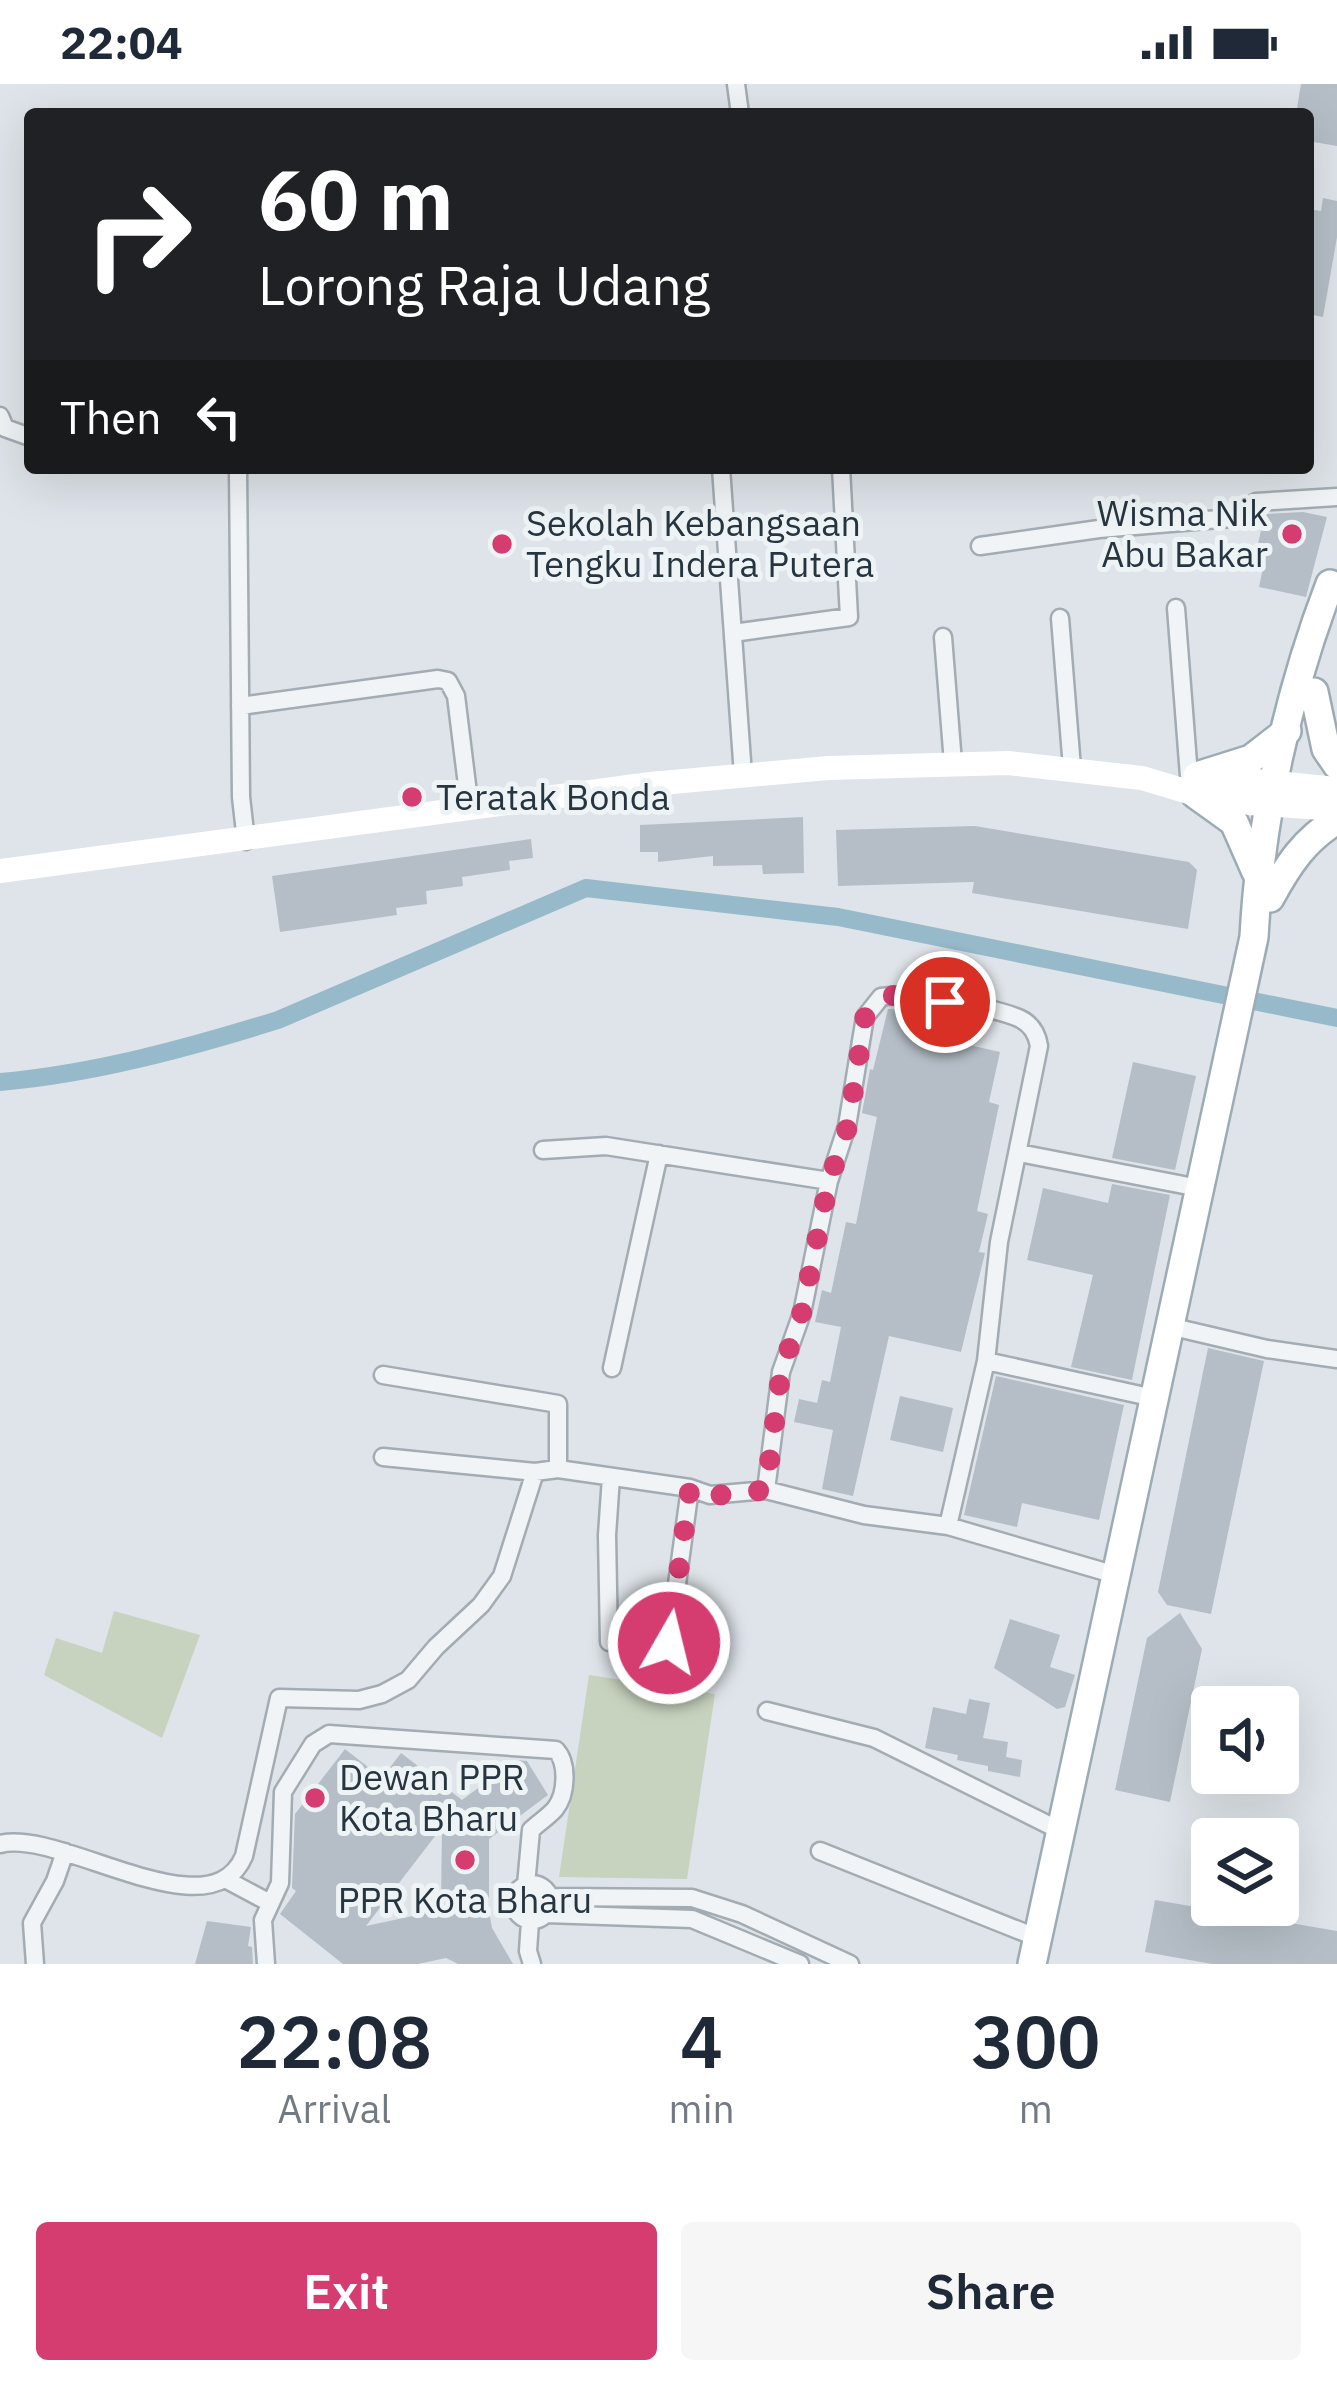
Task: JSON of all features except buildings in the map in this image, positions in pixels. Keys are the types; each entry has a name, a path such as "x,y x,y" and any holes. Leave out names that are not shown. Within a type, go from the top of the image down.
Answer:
{"main road":[{"path":"1035,1951 1283,795 1314,692 1334,571"},
{"path":"1283,795 1287,731 1302,657 1334,571"},
{"path":"1314,692 1327,749 1337,765"},
{"path":"1194,782 1251,759 1287,731"},
{"path":"0,871 743,775 953,763 1072,768 1194,782 1283,795 1337,809"},
{"path":"1194,782 1234,822 1264,887"},
{"path":"1283,795 1337,788"},
{"path":"1264,887 1315,834 1337,820"}],"street":[{"path":"0,416 5,428 24,435"},
{"path":"238,474 241,797 246,841"},
{"path":"721,474 743,775"},
{"path":"733,633 849,617 841,474"},
{"path":"980,546 1099,529 1231,518 1256,502 1337,497"},
{"path":"1176,608 1194,782"},
{"path":"1060,618 1072,768"},
{"path":"944,637 953,763"},
{"path":"240,706 448,681 456,695 470,809"},
{"path":"766,1490 781,1372 802,1312 829,1181 848,1126 865,1017 872,1004 896,994 1019,1018 1037,1035 1039,1061 999,1242 986,1361 948,1526"},
{"path":"543,1150 606,1146 829,1181"},
{"path":"1019,1153 1199,1188"},
{"path":"612,1368 659,1154"},
{"path":"1169,1326 1267,1349 1337,1359"},
{"path":"986,1361 1154,1398"},
{"path":"383,1375 558,1404 558,1469"},
{"path":"383,1456 535,1472 558,1469 690,1488 710,1496 766,1490 865,1515 948,1526 1116,1575"},
{"path":"0,1844 26,1840 178,1886 225,1879 240,1867 244,1856 279,1698 359,1700 408,1679 481,1605 502,1576 535,1472"},
{"path":"609,1642 611,1477"},
{"path":"611,1620 670,1636 690,1488"},
{"path":"767,1711 874,1738 1061,1831"},
{"path":"266,1964 263,1919 280,1883 284,1787 313,1744 329,1734 550,1748 561,1754 565,1765 558,1805 531,1830 526,1885"},
{"path":"820,1851 1035,1951"},
{"path":"35,1964 32,1923 65,1852"},
{"path":"225,1879 270,1903"},
{"path":"532,1964 528,1951 542,1911 538,1885 526,1885 517,1892 514,1904 519,1915 542,1911 692,1898 742,1914 850,1964"},
{"path":"542,1911 673,1916 715,1926 800,1964"}],"green space":[{"path":"114,1611 200,1635 162,1738 44,1675 56,1638 102,1653"},
{"path":"589,1675 715,1694 687,1879 559,1877"}],"waterway":[{"path":"0,1082 140,1059 278,1020 586,888 838,917 1337,1018"}],"place":[{"name":"Wisma Nik Abu Bakar","path":"1292,534"},
{"name":"Sekolah Kebangsaan Tengku Indera Putera","path":"502,544"},
{"name":"Teratak Bonda","path":"412,797"},
{"name":"Dewan PPR Kota Bharu","path":"315,1798"},
{"name":"PPR Kota Bharu","path":"465,1860"}],"route":[{"path":"669,1643 690,1488 710,1496 766,1490 781,1372 802,1312 829,1181 848,1126 865,1017 872,1004 896,994 945,1002"}]}
